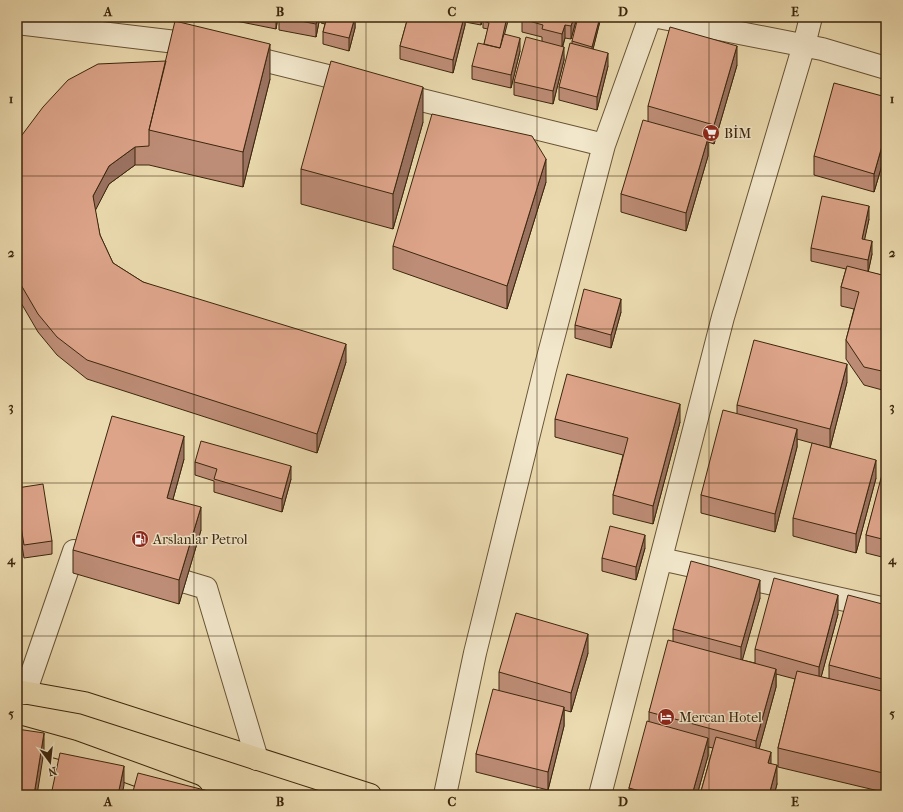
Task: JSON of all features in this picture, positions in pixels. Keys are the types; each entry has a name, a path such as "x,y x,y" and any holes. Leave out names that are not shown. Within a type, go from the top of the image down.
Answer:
{"main road":[{"path":"21,692 84,703 370,795"},
{"path":"17,736 71,751 192,795"}],"street":[{"path":"445,795 475,653 545,369 604,145 650,17"},
{"path":"658,17 822,49 886,68"},
{"path":"600,795 723,317 811,17"},
{"path":"17,23 196,44 604,145"},
{"path":"21,692 74,551 79,553"},
{"path":"661,559 886,609"},
{"path":"186,582 206,588 257,759"}],"building":[{"path":"279,17 318,17 316,24"},
{"path":"327,17 355,17 349,38 323,32"},
{"path":"408,17 464,17 453,60 400,46"},
{"path":"484,17 507,17 500,48 484,44 489,23 483,21"},
{"path":"523,17 574,17 571,26 565,25 562,34 542,29 543,25 522,19"},
{"path":"578,17 600,17 592,47 572,41"},
{"path":"175,21 270,44 243,152 149,130"},
{"path":"670,27 737,46 714,125 648,106"},
{"path":"504,34 520,38 511,75 472,66 478,43 500,48"},
{"path":"526,37 564,47 553,91 514,82"},
{"path":"570,43 608,53 597,97 559,87"},
{"path":"166,61 149,130 149,146 135,147 109,166 93,196 100,235 113,263 143,282 346,344 317,434 87,360 57,337 38,314 17,278 17,145 19,139 43,107 68,80 98,64"},
{"path":"331,61 423,87 393,194 301,169"},
{"path":"834,83 886,97 886,132 874,174 814,156"},
{"path":"432,114 532,136 546,159 507,286 393,246"},
{"path":"643,120 708,138 686,213 621,194"},
{"path":"886,142 886,158 882,157"},
{"path":"822,196 869,206 862,239 872,241 868,260 811,248"},
{"path":"847,266 886,276 886,372 864,367 846,340 859,292 841,287"},
{"path":"584,289 621,299 611,335 575,325"},
{"path":"754,340 847,364 830,429 737,405"},
{"path":"567,374 680,404 653,506 613,495 628,438 555,419"},
{"path":"723,410 797,429 775,514 701,495"},
{"path":"112,416 184,436 167,498 201,507 179,580 73,550"},
{"path":"201,441 291,466 282,499 214,479 217,469 195,462"},
{"path":"812,443 876,460 856,534 793,518"},
{"path":"886,463 886,540 866,535"},
{"path":"43,484 52,541 24,545 17,502 17,488"},
{"path":"610,526 645,535 636,567 602,558"},
{"path":"691,561 760,580 741,647 673,629"},
{"path":"774,578 838,595 819,667 755,649"},
{"path":"848,595 886,605 886,680 829,665"},
{"path":"516,613 588,634 571,693 499,672"},
{"path":"668,640 776,669 756,741 649,712"},
{"path":"797,671 886,692 886,763 883,773 778,748"},
{"path":"493,689 564,707 548,772 476,754"},
{"path":"647,721 708,738 692,795 654,795 629,788"},
{"path":"17,729 44,733 34,795 17,795"},
{"path":"716,737 771,752 768,763 777,765 769,795 700,795"},
{"path":"60,753 124,766 118,795 51,795"},
{"path":"138,773 216,793 215,795 132,795"}],"place":[{"name":"BİM","path":"711,133"},
{"name":"Arslanlar Petrol","path":"140,539"},
{"name":"Mercan Hotel","path":"666,717"}]}
